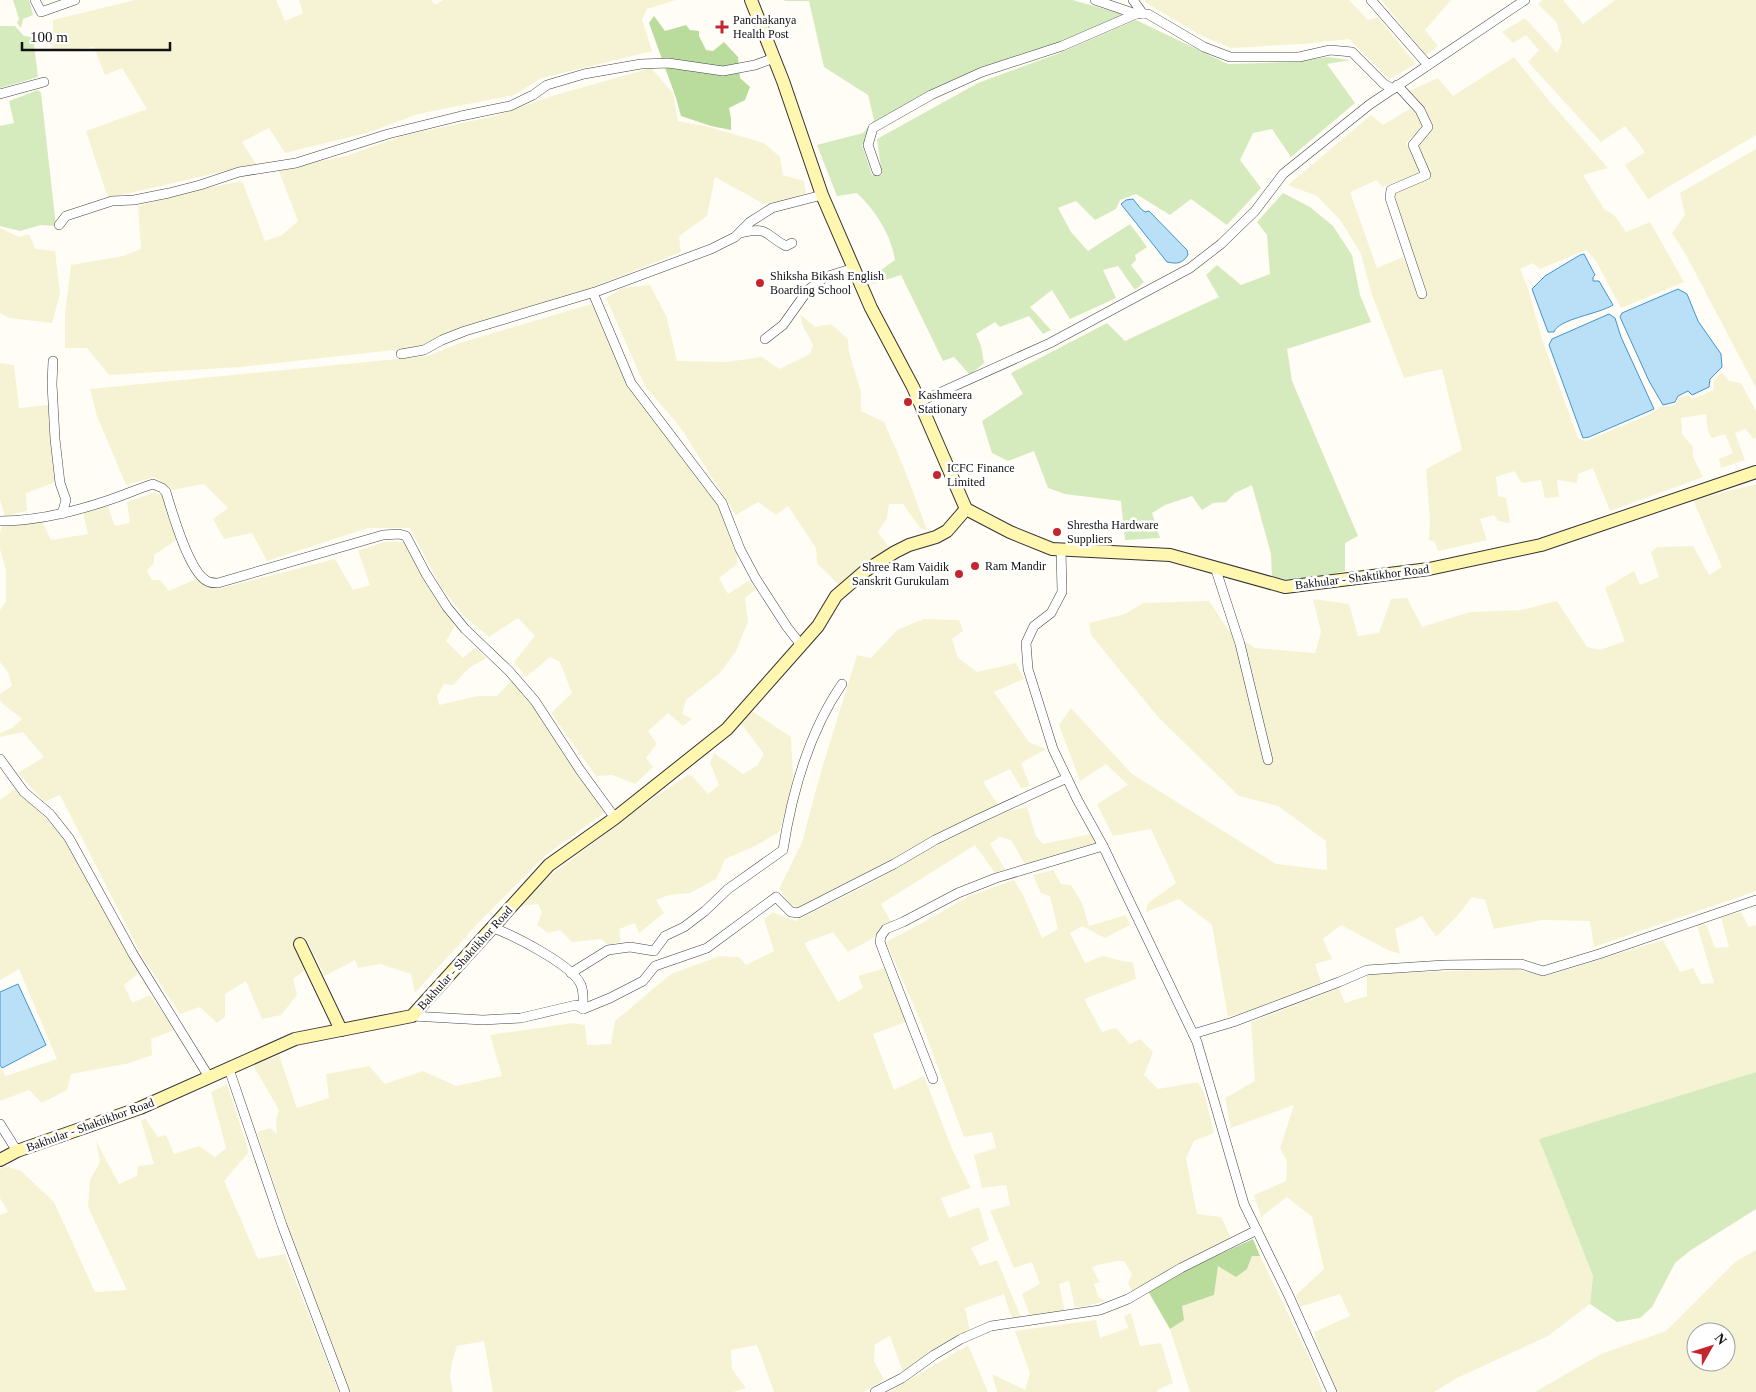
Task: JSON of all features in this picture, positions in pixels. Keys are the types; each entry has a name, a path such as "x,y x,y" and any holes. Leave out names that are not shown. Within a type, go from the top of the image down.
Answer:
{"street":[{"path":"35,0 41,12 74,0"},
{"path":"751,0 774,58 822,195 871,308 919,402 966,510"},
{"path":"1095,0 1140,14 1148,14 1204,47 1230,58 1299,57 1330,50 1352,52 1384,84 1395,87 1420,110 1428,127 1413,145 1426,175 1391,190 1390,198 1422,294"},
{"path":"1133,0 1140,14"},
{"path":"1370,0 1428,65"},
{"path":"919,402 1050,343 1190,268 1222,244 1255,211 1283,174 1369,105 1526,0"},
{"path":"877,171 868,145 873,128 931,95 982,72 1062,46 1140,14"},
{"path":"59,225 66,216 112,201 134,200 169,193 239,172 296,162 388,134 510,106 533,95 547,85 584,74 641,64 668,63 723,71 755,65 774,58"},
{"path":"0,94 44,82"},
{"path":"738,234 750,222 772,208 822,195"},
{"path":"401,354 424,350 442,340 465,331 593,293 711,249 738,234 753,230 762,231 770,233 786,246 792,243"},
{"path":"765,339 783,325 808,290 824,277 854,268"},
{"path":"593,293 631,383 722,503 740,549 756,579 801,645"},
{"path":"53,361 52,384 55,439 60,482 66,500 62,514"},
{"name":"Bakhular - Shaktikhor Road","path":"0,1160 18,1151 140,1108 295,1039 412,1016 549,866 615,818 727,729 818,626 836,596 866,571 909,545 936,537 954,524 966,510 1010,532 1052,549 1170,555 1285,587 1429,569 1541,545 1756,472"},
{"path":"0,521 62,514 107,501 153,484 166,492 185,547 195,568 207,581 218,583 383,535 399,534 406,536 426,574 447,607 465,629 509,671 535,701 580,770 615,818"},
{"path":"1061,549 1062,592 1050,612 1034,626 1026,643 1028,669 1053,749 1103,846 1193,1034 1244,1204 1332,1392"},
{"path":"1214,567 1240,644 1268,760"},
{"path":"571,973 608,950 630,947 654,952 666,936 684,927 705,911 728,889 783,850 789,819 807,752 832,698 842,684"},
{"path":"0,759 24,792 50,814 69,838 133,954 209,1077"},
{"path":"583,1009 643,981 655,966 707,948 776,897 791,912 798,913 967,824 1067,778"},
{"path":"933,1079 880,942 880,936 886,929 976,884 1103,846"},
{"path":"1193,1034 1233,1022 1367,970 1444,965 1521,964 1543,971 1599,954 1756,900"},
{"path":"494,928 516,937 551,957 571,973 581,985 583,1009"},
{"path":"300,944 341,1030"},
{"path":"412,1016 483,1020 521,1018 576,1005 583,1009"},
{"path":"228,1069 282,1225 345,1392"},
{"path":"0,1124 18,1151"},
{"path":"875,1392 902,1378 961,1339 991,1326 1100,1310 1128,1299 1181,1268 1257,1230"}],"shaded area":[{"path":"135,0 276,0 285,21 303,13 299,0 431,0 435,5 443,0 676,0 647,9 642,19 652,51 542,78 514,95 418,114 370,132 285,153 269,128 242,142 256,164 108,198 86,131 147,109 122,68 105,75 94,47 53,51 53,20"},
{"path":"1145,0 1349,0 1368,20 1378,17 1416,64 1389,79 1349,39 1231,48 1204,37 1146,3"},
{"path":"1381,0 1451,0 1425,30 1438,46 1426,55"},
{"path":"1543,0 1563,0 1583,24 1615,0 1756,0 1756,135 1648,199 1625,165 1645,152 1625,126 1601,142 1528,62 1539,50 1526,35 1513,43 1502,32 1525,18 1557,53 1562,42 1557,23 1538,4"},
{"path":"1514,57 1608,168 1583,175 1604,209 1614,215 1626,232 1650,222 1684,282 1621,308 1596,261 1586,250 1540,269 1533,263 1520,269 1528,288 1542,339 1578,438 1586,441 1648,415 1661,407 1675,405 1679,398 1688,395 1693,399 1713,390 1714,380 1722,372 1729,381 1741,383 1756,411 1756,438 1754,439 1745,429 1735,433 1745,460 1721,468 1719,459 1733,453 1725,434 1712,438 1708,432 1706,414 1681,418 1682,434 1693,447 1693,457 1703,477 1610,511 1593,468 1578,474 1577,483 1557,480 1559,497 1545,498 1541,480 1522,483 1514,471 1496,477 1498,496 1506,498 1510,523 1498,521 1494,515 1480,519 1487,540 1438,551 1435,542 1429,540 1430,520 1426,469 1462,450 1442,369 1404,378 1372,295 1361,254 1341,221 1317,196 1288,185 1371,115 1383,125 1410,109 1415,111 1423,127 1406,143 1421,173 1382,187 1377,180 1350,192 1377,268 1403,257 1422,299 1428,298 1395,203 1396,193 1430,175 1417,146 1432,130 1423,107 1409,91 1438,78 1453,96"},
{"path":"651,68 673,93 678,121 709,127 764,143 780,157 783,175 804,181 806,193 791,199 764,204 715,177 707,216 679,236 681,252 579,293 427,344 402,349 240,367 109,375 87,348 65,348 65,313 71,265 123,256 141,249 138,206 193,191 242,181 265,241 282,235 298,221 278,169 346,156 405,135 495,116 552,96"},
{"path":"1756,149 1756,388 1685,253 1672,233 1685,215 1680,193"},
{"path":"0,228 19,237 29,234 35,249 55,251 60,294 52,323 9,318 0,313"},
{"path":"650,285 667,318 677,361 726,362 762,357 779,369 810,354 813,345 802,324 800,314 815,327 831,324 848,339 849,352 861,392 861,411 884,422 904,468 927,530 921,529 903,504 889,504 887,518 878,532 890,549 839,585 817,563 816,548 788,506 776,515 758,502 736,515 680,427 645,386 606,298 622,288"},
{"path":"591,304 599,314 629,385 720,505 737,555 737,564 719,578 728,594 748,581 756,589 745,598 748,622 736,651 720,673 686,700 682,714 692,719 683,726 668,713 648,731 657,744 646,758 653,767 635,784 612,775 596,776 551,713 572,693 560,662 550,657 526,677 514,662 535,636 518,618 489,637 464,616 440,586 410,528 368,528 267,561 252,533 224,539 213,519 228,508 204,484 172,490 155,477 126,485 97,416 90,389 428,356 460,343"},
{"path":"0,363 14,365 19,408 49,405 56,482 26,493 27,511 5,516 0,500"},
{"path":"1756,484 1756,891 1594,947 1590,921 1542,920 1494,929 1485,900 1472,897 1458,915 1436,937 1422,916 1395,929 1400,954 1388,950 1341,925 1323,939 1332,959 1315,964 1322,985 1286,1000 1228,1017 1212,925 1179,899 1146,912 1148,903 1176,883 1151,829 1113,836 1097,804 1128,785 1106,764 1080,781 1059,725 1071,708 1132,774 1276,864 1327,870 1326,841 1278,806 1239,796 1158,717 1091,635 1089,623 1125,614 1143,603 1209,601 1229,631 1255,648 1315,653 1321,632 1313,599 1349,604 1358,636 1379,633 1391,599 1407,598 1422,627 1470,612 1521,610 1557,601 1587,647 1600,650 1625,641 1605,588 1634,571 1640,585 1659,577 1651,552 1657,547 1693,546 1709,575 1722,567 1693,500"},
{"path":"153,493 162,495 178,535 175,541 154,555 154,563 147,570 152,580 160,580 169,591 196,579 218,589 335,559 353,590 370,585 358,551 384,542 404,542 423,579 455,626 446,641 463,658 475,648 486,658 469,668 453,685 444,684 437,696 439,705 478,696 497,696 511,681 531,699 605,812 546,855 478,923 415,993 411,974 380,964 358,968 355,960 325,976 305,937 295,942 305,970 293,979 297,995 281,1015 262,1019 246,981 225,994 225,1017 217,1023 200,1007 180,1014 143,958 60,795 44,802 18,773 44,757 23,732 0,737 0,733 12,728 22,719 0,700 0,694 12,686 8,672 0,662 0,610 6,602 6,570 0,549 2,526 43,523 51,540 88,534 83,513 107,505 115,526 130,523 127,502"},
{"path":"924,619 959,620 963,631 952,639 958,658 977,672 1016,663 1024,679 994,692 1029,742 1046,749 1021,763 1030,786 1021,788 1010,769 983,782 998,805 798,908 789,903 779,889 802,842 822,768 857,655 871,658 897,630"},
{"path":"752,711 791,737 793,776 788,803 779,832 755,846 725,859 716,879 690,893 669,895 656,900 664,913 639,933 635,923 619,929 621,941 609,946 601,939 572,942 560,930 548,933 537,925 542,912 538,904 520,906 539,884 652,799 688,775 692,776 708,794 719,785 710,763 714,753 743,774 757,766 764,754 739,721"},
{"path":"15,789 61,833 140,972 124,985 132,1003 150,995 175,1030 151,1039 152,1055 130,1063 71,1074 67,1090 42,1103 29,1090 0,1101 0,1067 6,1076 57,1059 19,969 0,980 0,800"},
{"path":"1027,807 1036,836 1043,844 1091,834 1096,843 1026,866 1011,840 999,837 990,844 1005,869 995,873 975,845 881,904 891,922 875,937 848,952 833,932 804,943 838,1002 863,988 858,976 885,968 906,1022 873,1034 894,1090 924,1076 952,1149 971,1188 941,1198 949,1218 979,1207 989,1240 971,1248 980,1266 997,1260 1021,1317 1012,1320 1004,1294 965,1308 970,1331 929,1354 903,1372 890,1336 875,1344 874,1361 884,1380 864,1392 774,1392 757,1345 731,1350 732,1369 746,1388 733,1392 493,1392 484,1341 457,1346 450,1376 453,1392 350,1392 295,1248 257,1132 270,1128 277,1134 276,1120 279,1110 253,1065 279,1055 297,1108 329,1098 326,1074 369,1066 385,1084 423,1071 456,1086 502,1076 490,1035 573,1023 585,1025 587,1045 611,1044 615,1021 671,974 720,956 739,957 746,965 774,951 764,919 773,912 795,921 879,879 924,852 966,831 1005,812"},
{"path":"1053,870 1061,884 1071,885 1082,903 1089,926 1126,915 1130,925 1105,938 1082,926 1070,933 1085,963 1103,956 1133,962 1136,979 1084,999 1102,1032 1116,1028 1130,1044 1140,1039 1153,1052 1144,1075 1158,1089 1198,1082 1204,1093 1214,1133 1194,1141 1186,1158 1197,1214 1221,1217 1232,1240 1133,1294 1128,1283 1132,1274 1124,1261 1098,1265 1092,1268 1100,1282 1094,1284 1099,1298 1106,1301 1075,1307 1069,1281 1059,1284 1065,1312 1030,1316 1022,1294 1040,1284 1032,1262 1014,1268 990,1211 1010,1205 1006,1185 982,1188 974,1155 996,1148 992,1132 964,1137 923,1027 886,942 969,896 1014,880 1024,897 1042,938 1058,929 1050,896 1041,893 1033,875"},
{"path":"1741,912 1749,927 1756,925 1756,1072 1539,1139 1593,1276 1590,1304 1548,1336 1457,1378 1434,1392 1334,1392 1314,1332 1350,1316 1340,1294 1300,1307 1296,1295 1324,1269 1312,1217 1287,1197 1261,1217 1254,1195 1286,1181 1287,1161 1280,1148 1294,1105 1231,1128 1225,1098 1255,1081 1251,1022 1339,988 1345,1003 1367,996 1367,974 1514,969 1546,976 1663,940 1680,972 1693,968 1701,984 1714,983 1697,925 1706,924 1715,948 1729,947 1721,917"},
{"path":"227,1084 249,1152 224,1181 258,1259 285,1254 339,1392 0,1392 0,1215 8,1212 0,1198 0,1169 6,1166 21,1171 54,1202 95,1292 127,1290 88,1207 90,1180 100,1162 96,1141 119,1184 137,1176 138,1166 154,1164 141,1121 145,1118 158,1137 166,1135 174,1154 199,1146 215,1157 226,1148 211,1092"},
{"path":"1756,1250 1756,1392 1535,1392 1601,1354 1666,1331 1735,1262"},
{"path":"1252,1256 1260,1256 1311,1361 1323,1392 1190,1392 1170,1329 1184,1320 1182,1306 1214,1295 1218,1266 1247,1269"},
{"path":"1131,1313 1140,1346 1161,1343 1173,1383 1157,1390 1158,1392 997,1392 992,1374 1025,1390 1030,1373 1015,1331 1096,1320 1100,1338 1128,1328 1124,1316"},
{"path":"968,1345 988,1392 889,1392"}],"green space":[{"path":"13,0 29,0 33,15 23,19 21,28 17,23 19,19"},
{"path":"784,0 1072,0 1127,15 1063,43 981,68 874,124 862,145 872,175 882,175 877,139 978,83 1057,54 1136,20 1228,64 1292,62 1328,57 1350,60 1327,64 1355,103 1291,157 1272,129 1253,133 1240,160 1261,188 1227,225 1191,199 1170,215 1136,194 1120,200 1116,209 1095,220 1076,201 1058,208 1071,232 1088,251 1130,224 1147,247 1135,255 1136,260 1131,265 1144,282 1135,290 1118,266 1103,270 1116,298 1070,319 1052,290 1030,307 1051,330 1043,334 1029,316 1000,327 995,322 976,334 981,346 984,363 970,375 954,357 943,361 901,275 873,284 871,277 895,260 890,242 882,224 857,193 837,196 817,145 863,133 874,120 868,95 824,67 809,1"},
{"path":"654,16 665,31 686,25 690,30 699,31 699,36 706,50 713,51 724,42 738,57 740,78 750,87 745,100 729,108 731,130 711,126 681,116 649,23"},
{"path":"0,26 15,26 24,36 33,37 38,77 0,88"},
{"path":"38,90 41,93 56,226 41,225 20,231 0,226 0,126 14,123 9,101"},
{"path":"1283,193 1310,207 1333,226 1352,255 1360,295 1371,322 1287,349 1292,381 1358,536 1345,543 1345,571 1306,580 1272,578 1271,554 1252,485 1235,493 1226,502 1213,503 1202,510 1192,496 1165,505 1152,513 1160,538 1125,540 1121,501 1065,494 1048,488 1034,451 1008,461 992,453 982,421 1023,394 1011,373 1107,323 1125,341 1219,297 1206,275 1217,265 1241,285 1270,274 1267,235 1257,222"},
{"path":"1756,1072 1756,1209 1691,1250 1675,1263 1652,1307 1640,1318 1617,1322 1590,1304 1593,1276 1539,1139"},
{"path":"1253,1239 1260,1256 1252,1256 1247,1269 1236,1277 1218,1266 1214,1295 1182,1306 1184,1320 1170,1329 1148,1291 1188,1269"}],"water":[{"path":"1133,199 1145,212 1149,211 1187,250 1188,255 1184,260 1176,263 1167,262 1121,204 1126,200"},
{"path":"1584,254 1595,275 1593,281 1599,281 1613,305 1571,320 1557,327 1554,332 1548,332 1532,289 1545,276"},
{"path":"1678,289 1687,294 1698,321 1721,354 1722,367 1710,379 1709,387 1692,395 1688,391 1678,396 1675,402 1663,405 1649,381 1620,317 1622,313"},
{"path":"1609,314 1615,318 1621,337 1654,409 1583,438 1549,345 1552,339"},
{"path":"18,984 46,1045 2,1068 0,1065 0,992"}],"place":[{"name":"Panchakanya Health Post","path":"722,27"},
{"name":"Shiksha Bikash English Boarding School","path":"760,283"},
{"name":"Kashmeera Stationary","path":"908,402"},
{"name":"ICFC Finance Limited","path":"937,475"},
{"name":"Shrestha Hardware Suppliers","path":"1057,532"},
{"name":"Ram Mandir","path":"975,566"},
{"name":"Shree Ram Vaidik Sanskrit Gurukulam","path":"959,574"}]}
